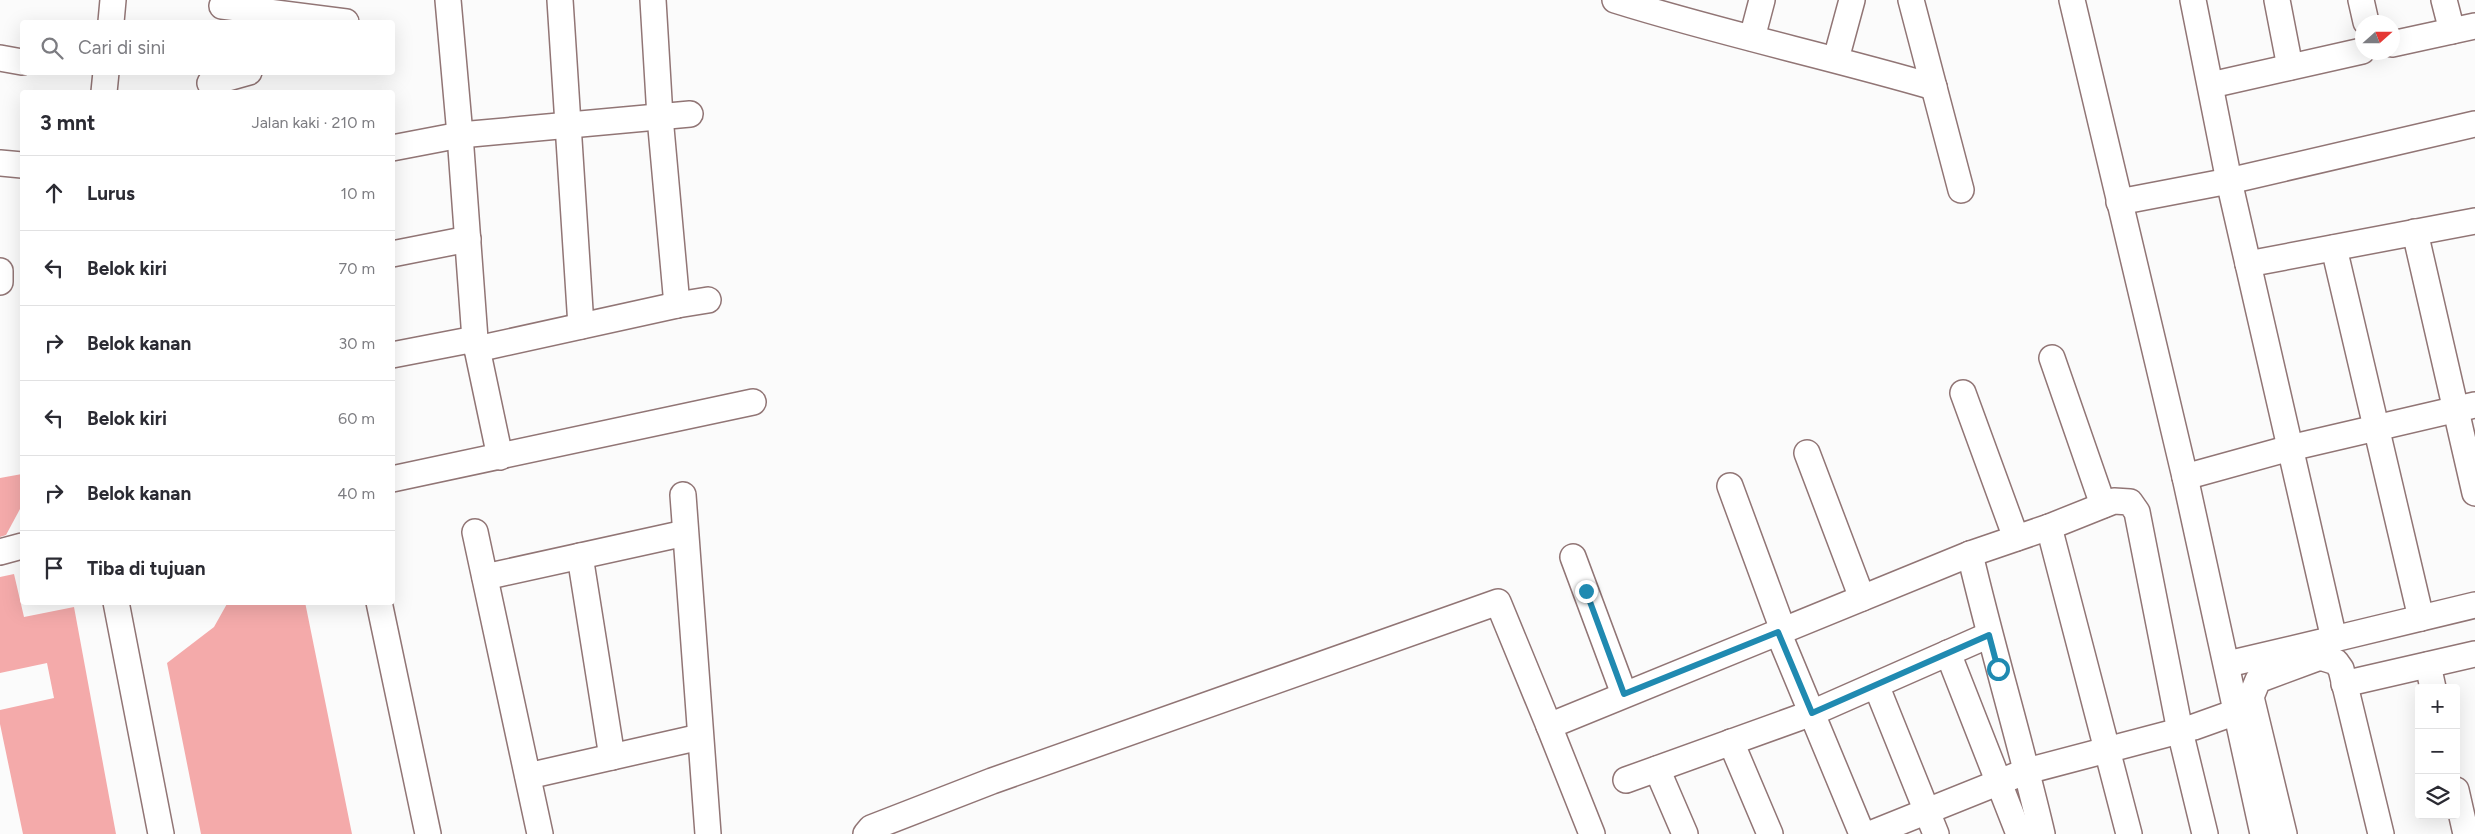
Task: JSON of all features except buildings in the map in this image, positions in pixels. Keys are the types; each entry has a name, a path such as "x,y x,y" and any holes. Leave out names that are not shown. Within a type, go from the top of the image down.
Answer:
{"street":[{"path":"111,20 113,0"},
{"path":"448,0 476,344 500,457"},
{"path":"560,0 581,326"},
{"path":"653,0 660,117 677,305"},
{"path":"1615,0 1670,8 1752,38 1836,59 1934,87"},
{"path":"1752,38 1762,0"},
{"path":"1836,59 1852,0"},
{"path":"1911,0 1961,190"},
{"path":"2072,0 2228,664 2236,712 2263,834"},
{"path":"2193,0 2229,181 2334,639"},
{"path":"2277,0 2290,67"},
{"path":"2361,0 2364,15"},
{"path":"2400,42 2463,28 2444,0"},
{"path":"221,9 327,20"},
{"path":"2211,85 2355,53"},
{"path":"0,58 20,62"},
{"path":"210,83 238,75"},
{"path":"395,147 460,135 690,114"},
{"path":"2119,202 2229,181 2475,124"},
{"path":"0,164 20,166"},
{"path":"2248,264 2475,221"},
{"path":"2415,232 2466,407 2475,494"},
{"path":"395,253 468,239"},
{"path":"2334,248 2421,618"},
{"path":"0,271 0,282"},
{"path":"395,355 476,344 581,326 708,300"},
{"path":"2052,358 2103,505"},
{"path":"1963,393 2016,538"},
{"path":"395,478 754,402"},
{"path":"2185,477 2290,448 2466,407"},
{"path":"1807,453 1862,598"},
{"path":"1730,486 1780,631 1862,834"},
{"path":"682,495 708,834"},
{"path":"1549,726 1970,554 2049,527 2114,501 2130,502 2137,512 2180,731 2205,834"},
{"path":"2049,527 2129,834"},
{"path":"475,532 540,834"},
{"path":"485,577 685,533"},
{"path":"0,552 20,547"},
{"path":"1970,554 1989,635 2027,771 2042,834"},
{"path":"580,556 612,757"},
{"path":"1573,557 1624,694"},
{"path":"866,834 871,828 992,781 1498,602 1592,834"},
{"path":"117,605 161,834"},
{"path":"380,605 428,834"},
{"path":"2228,664 2475,605"},
{"path":"1626,780 1812,713 1989,635"},
{"path":"1948,653 2019,834"},
{"path":"2344,684 2431,676 2475,654"},
{"path":"2284,834 2252,705 2253,688 2258,680 2264,677 2320,657 2336,662 2341,669 2381,834"},
{"path":"1876,685 1936,834"},
{"path":"1870,834 2027,771 2180,731 2236,712"},
{"path":"528,776 700,737"},
{"path":"1731,742 1770,834"},
{"path":"1657,769 1685,834"},
{"path":"2460,808 2466,834"}],"route":[{"path":"1586,591 1624,694 1778,632 1812,713 1989,635 1998,669"}]}
